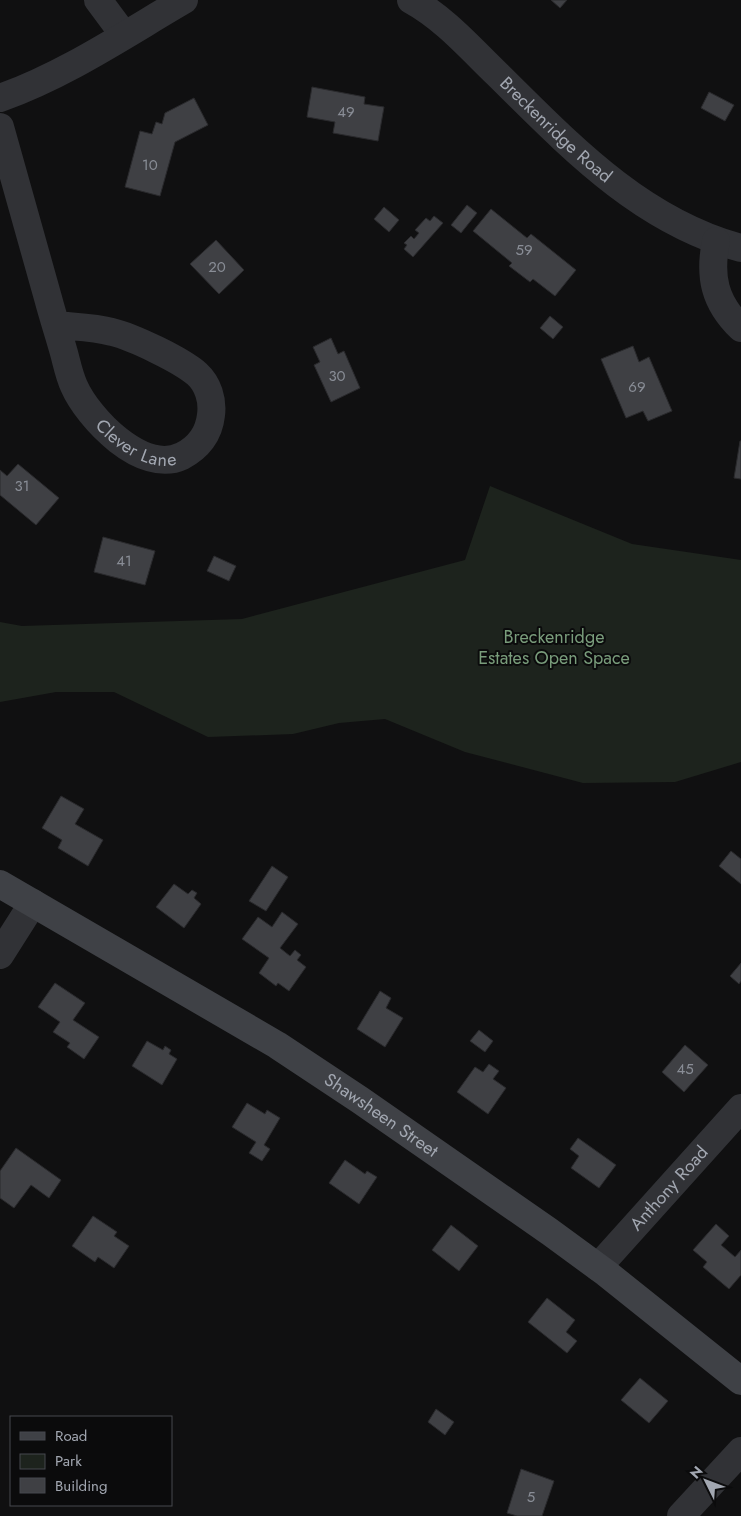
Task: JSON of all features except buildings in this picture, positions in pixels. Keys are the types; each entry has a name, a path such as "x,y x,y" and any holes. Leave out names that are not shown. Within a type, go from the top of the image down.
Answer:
{"main road":[{"name":"Shawsheen Street","path":"0,884 277,1046 360,1100 598,1267 741,1381"}],"street":[{"path":"98,0 124,35"},
{"path":"0,98 42,80 184,0"},
{"name":"Breckenridge Road","path":"410,0 437,18 457,35 559,135 612,182 668,219 728,244 712,267 717,293 727,313 741,328"},
{"name":"Clever Lane","path":"0,127 56,325 74,386 84,404 97,420 124,444 148,458 168,460 187,453 202,439 208,430 212,410 208,391 197,374 156,351 112,332 56,325"},
{"path":"0,955 33,903"},
{"name":"Anthony Road","path":"598,1267 741,1108"},
{"path":"681,1516 741,1451"}],"green space":[{"name":"Breckenridge Estates Open Space","path":"490,486 632,544 741,560 741,762 675,782 583,783 465,752 385,719 339,723 293,734 208,737 114,692 56,692 0,702 0,622 22,626 242,619 465,560"}]}
